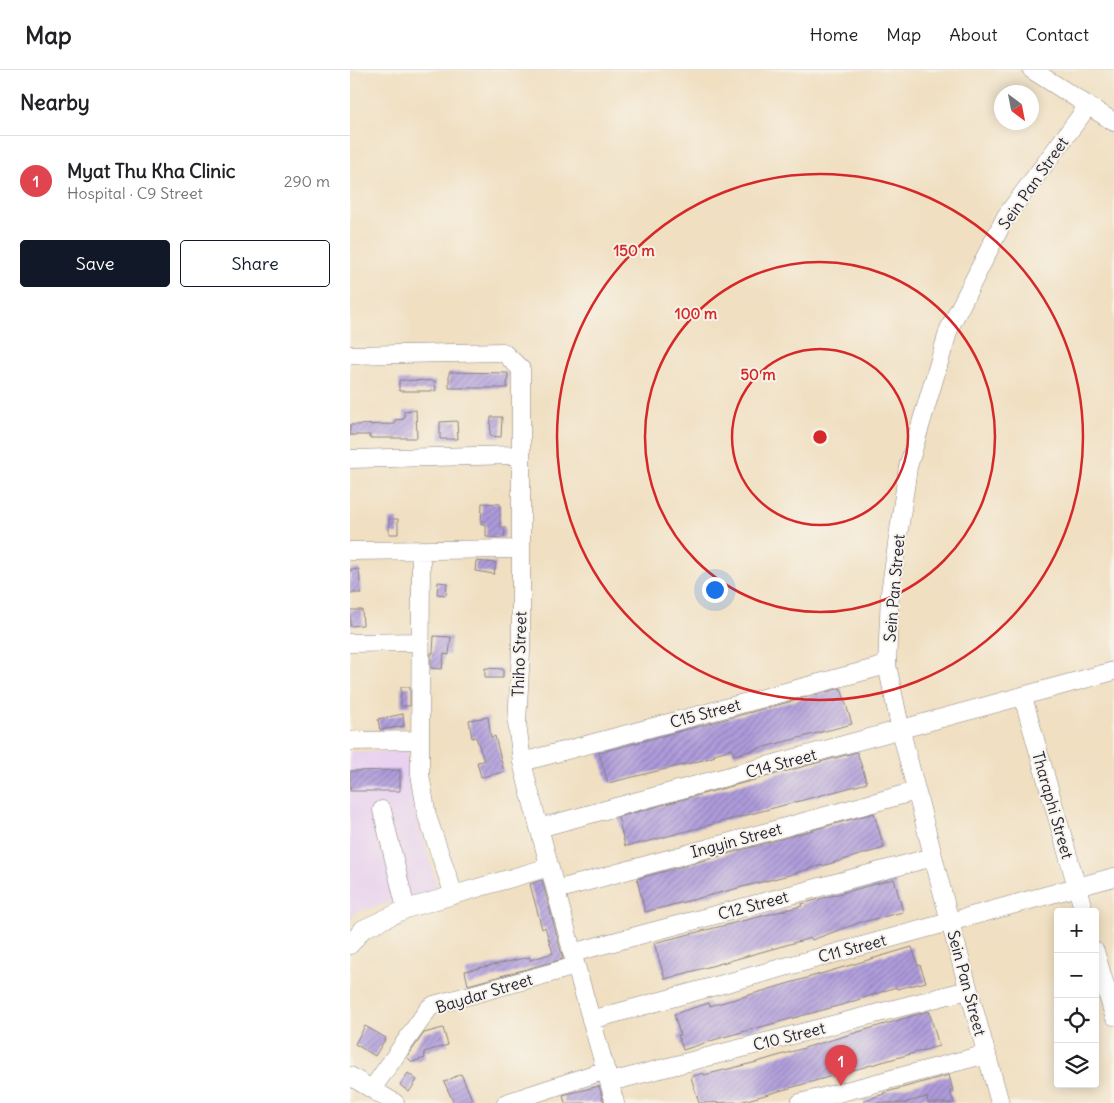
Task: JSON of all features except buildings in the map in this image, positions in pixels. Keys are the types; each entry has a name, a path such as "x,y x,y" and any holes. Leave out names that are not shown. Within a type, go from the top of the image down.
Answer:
{"street":[{"path":"1032,70 1114,122"},
{"name":"Sein Pan Street","path":"1000,1103 968,990 901,731 887,665 890,593 908,467 949,328 1006,216 1088,106"},
{"name":"Thiho Street","path":"350,354 503,352 521,369 521,651 517,723 522,762 539,828 615,1103"},
{"path":"350,459 521,455"},
{"path":"350,551 521,548"},
{"path":"421,550 420,774 427,816 454,895"},
{"path":"350,643 420,642"},
{"name":"C15 Street","path":"522,762 887,665"},
{"name":"C14 Street","path":"539,828 1023,698 1114,671"},
{"name":"Tharaphi Street","path":"1023,698 1083,908"},
{"path":"350,741 420,740"},
{"name":"Ingyin Street","path":"556,890 916,791"},
{"path":"382,810 406,909"},
{"name":"C12 Street","path":"574,960 933,856"},
{"path":"350,945 363,929 406,909 550,867"},
{"name":"C11 Street","path":"591,1020 1114,877"},
{"path":"1096,953 1114,1016"},
{"name":"Baydar Street","path":"372,1089 429,1008 574,960"},
{"name":"C10 Street","path":"506,1103 608,1076 968,990"},
{"path":"800,1103 987,1054"},
{"path":"350,1076 396,1103"}],"shaded area":[{"path":"407,751 414,805 438,889 356,912 350,921 350,752"}],"place":[{"name":"Myat Thu Kha Clinic","path":"841,1086"}]}
